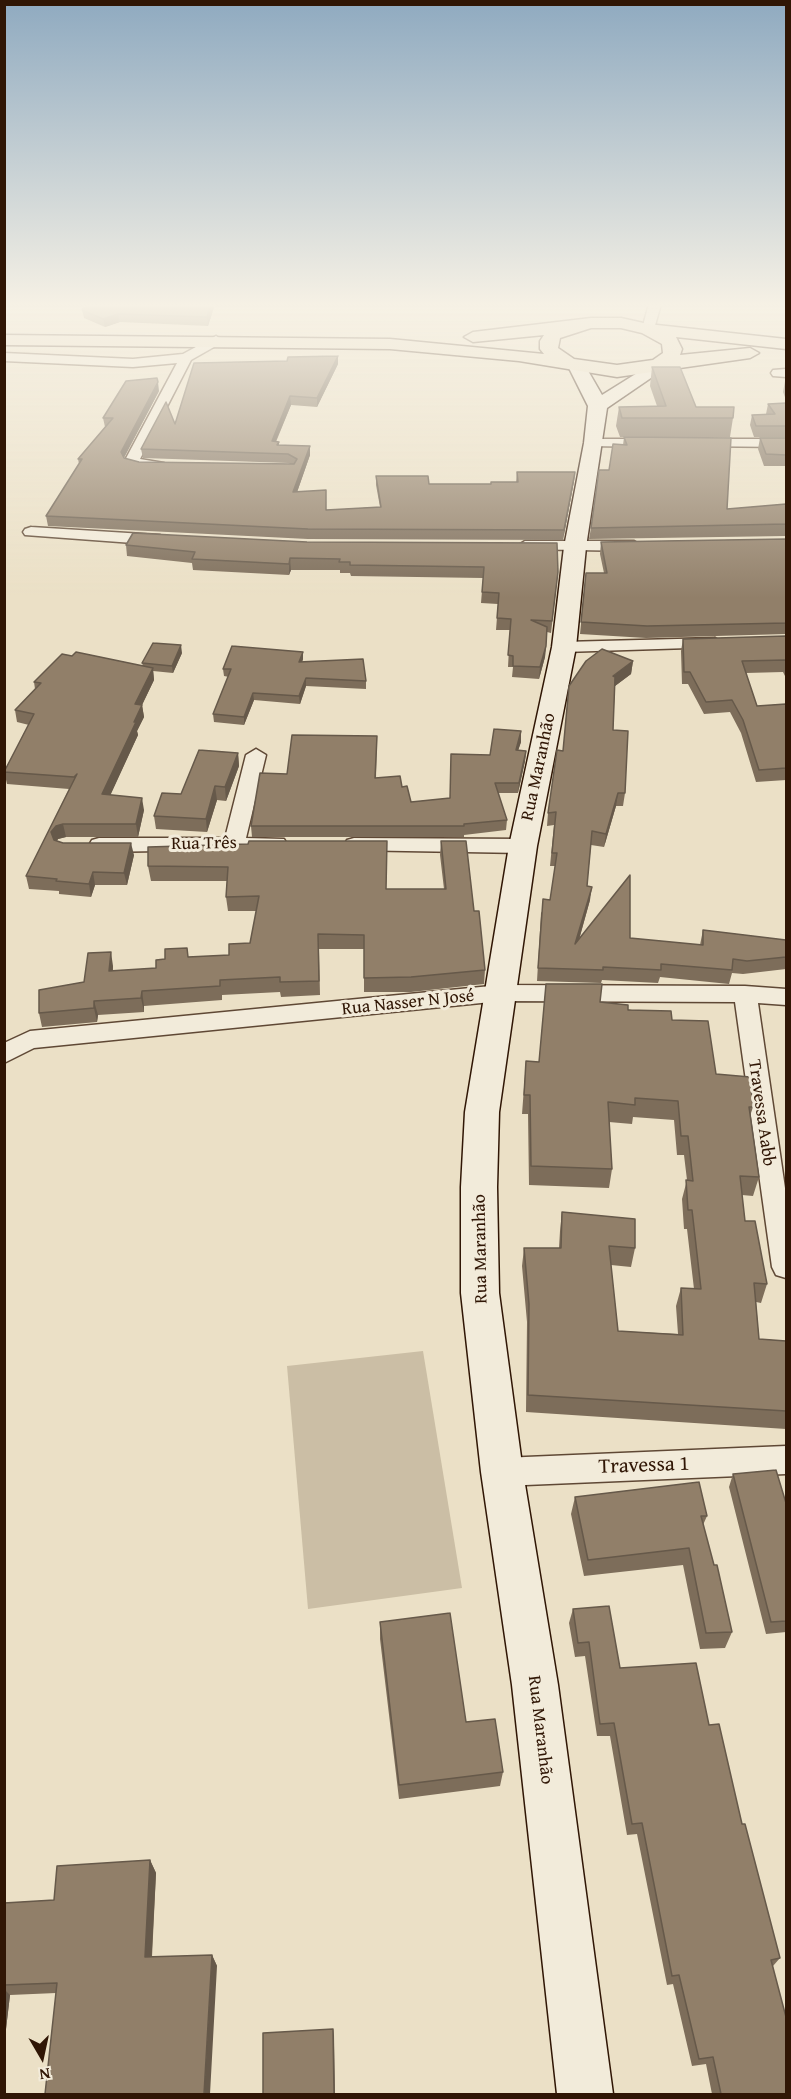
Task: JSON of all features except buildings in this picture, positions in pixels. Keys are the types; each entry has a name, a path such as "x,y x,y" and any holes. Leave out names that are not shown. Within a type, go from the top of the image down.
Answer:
{"street":[{"path":"163,402 131,462 176,466"},
{"path":"596,402 598,406 604,402"},
{"name":"Rua Maranhão","path":"585,2094 535,1685 502,1472 480,1293 479,1187 482,1112 523,846 564,647 575,546 594,443 598,406"},
{"path":"594,443 786,443"},
{"path":"31,532 176,541"},
{"path":"504,546 647,545"},
{"path":"564,647 728,643"},
{"path":"234,844 256,755"},
{"name":"Rua Três","path":"77,846 292,844"},
{"path":"338,844 523,846"},
{"name":"Rua Nasser N José","path":"4,1054 30,1040 160,1029 501,993 744,994 786,997"},
{"name":"Travessa Aabb","path":"744,994 786,1267"},
{"name":"Travessa 1","path":"502,1472 786,1460"}],"shaded area":[{"path":"423,1351 462,1588 308,1609 287,1366"}]}
